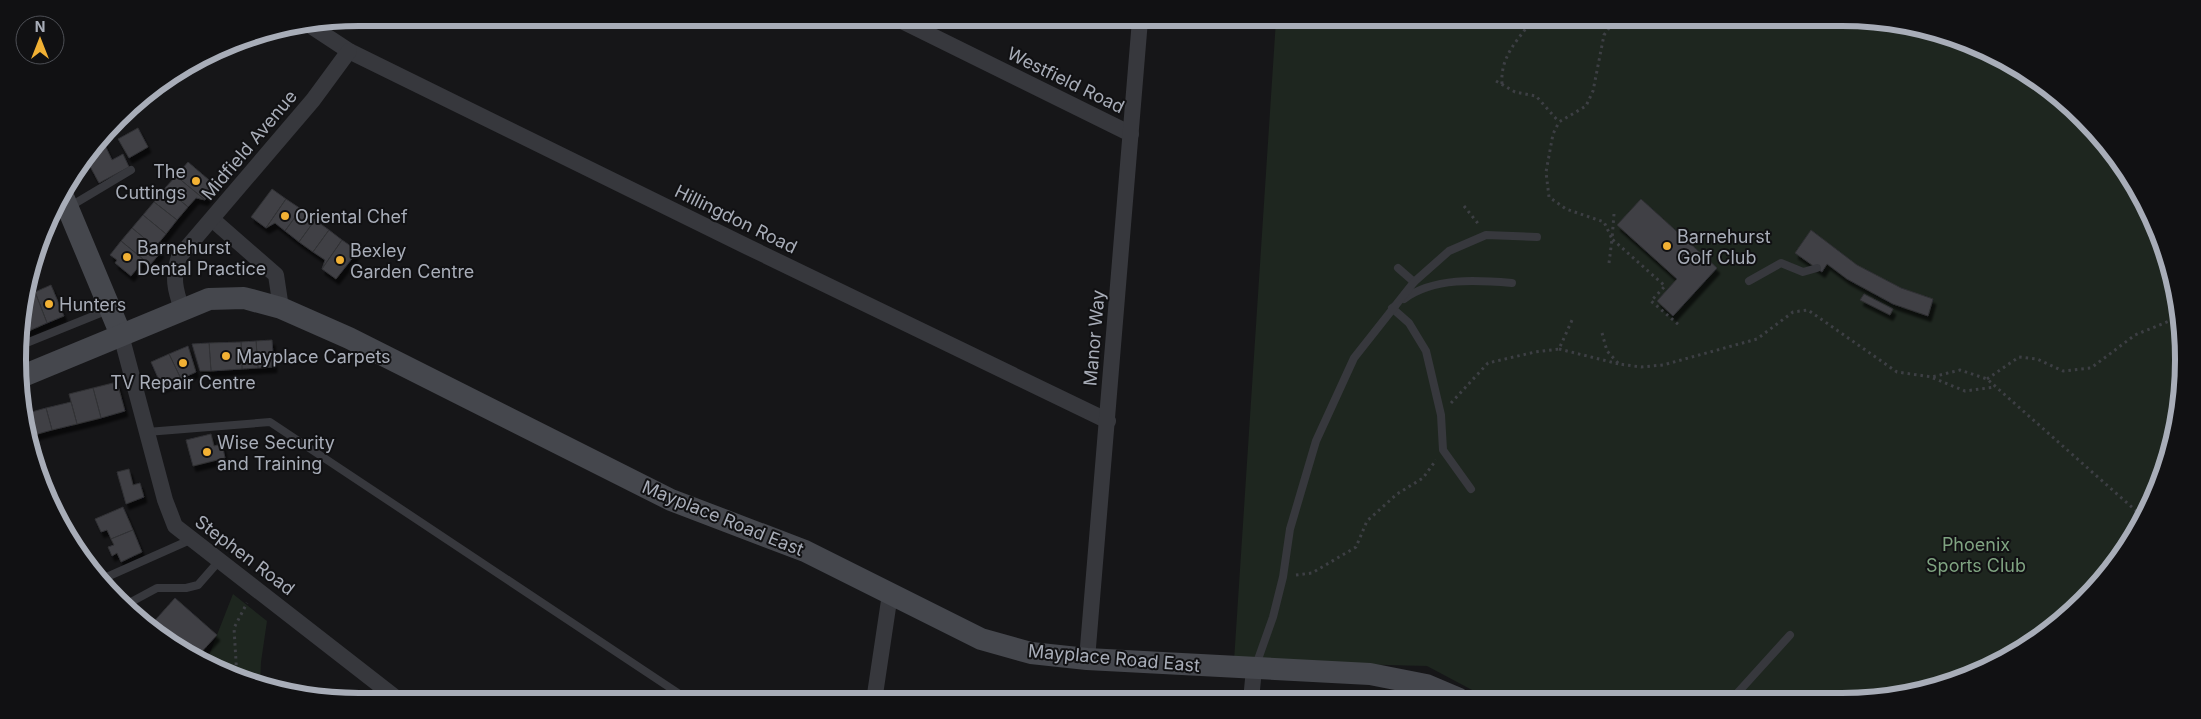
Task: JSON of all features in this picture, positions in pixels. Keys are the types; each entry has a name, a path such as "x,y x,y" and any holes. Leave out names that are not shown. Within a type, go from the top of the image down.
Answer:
{"street":[{"name":"Westfield Road","path":"910,26 1131,134"},
{"name":"Manor Way","path":"1087,659 1140,26"},
{"path":"317,29 349,51"},
{"name":"Midfield Avenue","path":"182,308 175,289 174,272 179,258 313,100 349,51"},
{"name":"Hillingdon Road","path":"349,51 1108,421"},
{"path":"63,209 111,309 121,335"},
{"path":"213,220 276,275 281,308"},
{"name":"Mayplace Road East","path":"27,374 182,308 209,299 244,298 281,308 488,406 671,500 805,550 981,639 1031,653 1087,659 1370,674 1426,685 1445,693"},
{"name":"Stephen Road","path":"121,335 165,500 175,526 190,540 255,587 390,693"},
{"path":"875,693 890,594"},
{"path":"1252,693 1254,669"}],"lane":[{"path":"64,207 130,170"},
{"path":"1254,669 1266,643 1283,577 1290,530 1316,441 1354,358 1414,282 1448,251 1486,234 1537,237"},
{"path":"1749,281 1781,263 1803,272 1817,268"},
{"path":"1398,268 1414,282"},
{"path":"1392,308 1416,290 1451,282 1486,281 1512,284"},
{"path":"1392,308 1409,323 1426,351 1441,415 1443,450 1471,488"},
{"path":"27,343 111,309"},
{"path":"147,432 270,422 678,693"},
{"path":"107,577 190,540"},
{"path":"131,602 157,588 186,588 198,585 220,561"},
{"path":"1737,693 1790,635"}],"path":[{"path":"1502,84 1501,72 1504,58 1529,26"},
{"path":"1611,26 1604,35 1593,91 1586,106 1559,122 1553,134 1546,172 1549,197 1566,210 1604,222 1612,239 1665,286 1652,300 1679,325"},
{"path":"1496,81 1515,92 1536,96 1559,122"},
{"path":"1464,206 1486,234"},
{"path":"1609,263 1614,214"},
{"path":"1441,415 1488,363 1535,352 1560,350 1641,368 1664,365 1757,339 1793,312 1808,310 1897,372 1932,377 1965,391 1995,387"},
{"path":"1560,350 1573,318"},
{"path":"1987,379 2019,357 2036,359 2063,370 2091,368 2135,335 2172,320"},
{"path":"1602,333 1607,351 1619,364"},
{"path":"1932,377 1960,370 1987,379 2137,512"},
{"path":"1283,577 1312,573 1356,547 1367,521 1397,494 1423,478 1443,450"},
{"path":"236,668 234,628 255,587"}],"green space":[{"name":"Phoenix Sports Club","path":"1276,26 1841,26 1885,29 1907,33 1949,44 1989,61 2027,82 2044,95 2077,124 2106,157 2119,174 2140,212 2157,252 2163,273 2172,316 2174,338 2175,360 2172,403 2157,467 2140,507 2119,545 2092,579 2044,624 2027,637 1989,658 1949,675 1907,686 1885,690 1841,693 1478,693 1427,666 1234,661"},
{"path":"233,594 267,621 260,677 209,656"}],"building":[{"path":"138,128 148,147 129,158 118,139"},
{"path":"105,145 112,160 123,154 129,167 99,183 89,165"},
{"name":"The Cuttings","path":"188,162 216,186 205,200 176,176"},
{"path":"176,176 205,200 196,198 188,207 165,188"},
{"path":"165,188 188,207 177,220 154,202"},
{"path":"272,189 286,199 266,228 251,217"},
{"name":"Oriental Chef","path":"286,199 301,209 285,231 275,223 266,228"},
{"name":"Barnehurst Golf Club","path":"1641,199 1717,268 1673,316 1657,301 1677,279 1617,225"},
{"path":"154,202 177,220 166,234 143,215"},
{"path":"301,209 315,220 299,242 285,231"},
{"path":"143,215 166,234 157,245 161,252 132,228"},
{"path":"315,220 329,230 313,252 299,242"},
{"path":"132,228 161,252 150,265 121,241"},
{"path":"329,230 342,240 322,269 325,260 313,252"},
{"path":"1811,230 1857,265 1901,288 1933,299 1928,316 1893,304 1847,279 1827,264 1822,272 1795,253"},
{"name":"Bexley Garden Centre","path":"342,240 358,251 336,279 322,269"},
{"name":"Barnehurst Dental Practice","path":"121,241 144,260 131,276 115,263 117,260 110,255"},
{"name":"Hunters","path":"51,285 64,316 47,323 35,292"},
{"path":"35,292 47,323 31,330 28,324 33,293"},
{"path":"1864,294 1893,309 1890,315 1860,300"},
{"path":"272,340 274,367 258,368 256,341"},
{"path":"256,341 258,368 242,369 241,342"},
{"name":"Mayplace Carpets","path":"241,342 242,369 211,371 209,343"},
{"path":"209,343 211,371 200,371 192,344"},
{"name":"TV Repair Centre","path":"188,346 196,372 181,379 169,354"},
{"path":"169,354 181,379 162,387 151,362"},
{"path":"117,382 125,411 101,418 93,388"},
{"path":"93,388 101,418 77,424 69,394"},
{"path":"71,402 77,424 52,430 46,408"},
{"path":"46,408 52,430 35,435 31,412"},
{"name":"Wise Security and Training","path":"211,434 214,446 222,444 225,458 193,466 186,440"},
{"path":"129,469 133,485 140,483 144,497 126,504 117,472"},
{"path":"123,507 133,530 111,539 107,530 101,532 95,519"},
{"path":"133,530 142,552 121,562 117,553 112,556 108,547 114,545 111,539"},
{"path":"175,598 217,635 201,652 174,637 154,621"}],"place":[{"name":"The Cuttings","path":"196,181"},
{"name":"Oriental Chef","path":"285,216"},
{"name":"Barnehurst Golf Club","path":"1667,246"},
{"name":"Barnehurst Dental Practice","path":"127,257"},
{"name":"Bexley Garden Centre","path":"340,260"},
{"name":"Hunters","path":"49,304"},
{"name":"Mayplace Carpets","path":"226,356"},
{"name":"TV Repair Centre","path":"183,363"},
{"name":"Wise Security and Training","path":"207,452"}]}
